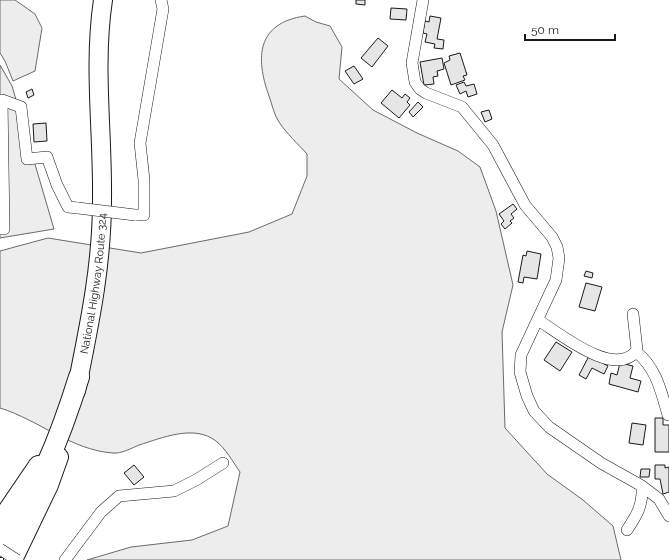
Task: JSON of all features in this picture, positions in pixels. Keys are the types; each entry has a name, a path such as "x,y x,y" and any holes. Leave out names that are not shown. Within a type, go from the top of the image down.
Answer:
{"highway":[{"name":"National Highway Route 324","path":"0,548 33,494 51,457 79,377 94,306 101,234 102,198 99,89 101,14 103,0"},
{"path":"0,521 23,489 44,455 79,377"},
{"path":"13,560 45,492 60,454 71,420 79,377"}],"street":[{"path":"0,229 4,229 2,100 21,107 27,159 47,158 57,185 68,207 144,215 144,180 140,143 163,9 161,0"},
{"path":"423,0 412,63 415,82 420,89 426,93 462,106 493,145 525,205 552,237 557,248 559,258 556,280 522,355 520,372 527,396 534,411 549,427 589,454 642,486 659,499 669,516"},
{"path":"538,320 600,357 612,360 626,359 633,356 636,352 637,343 633,314"},
{"path":"636,352 645,359 650,366 657,381 668,415"},
{"path":"65,560 101,512 119,496 174,491 196,480 223,463"},
{"path":"627,530 639,512 642,500 642,486"},
{"path":"0,548 17,560"}],"shaded area":[{"path":"0,0 15,0 35,14 42,28 35,71 13,81 0,53"},
{"path":"305,16 316,22 330,26 342,47 339,79 373,110 417,133 458,151 480,167 496,211 513,285 502,332 505,428 547,474 583,500 613,526 621,560 87,560 131,547 192,540 228,526 240,472 220,444 207,436 198,433 168,436 139,445 123,452 113,453 98,451 69,441 14,413 0,408 0,251 48,238 141,253 249,232 292,214 307,176 307,154 285,130 276,116 265,82 262,68 262,55 264,44 269,34 277,26 289,20"},
{"path":"0,65 12,86 54,229 0,238"}],"building":[{"path":"356,0 365,0 365,5 356,4"},
{"path":"391,8 407,9 406,20 390,19"},
{"path":"430,16 441,18 437,39 444,40 443,49 434,48 435,44 425,42 427,34 423,33 425,21 429,22"},
{"path":"378,38 388,46 372,67 361,58"},
{"path":"460,53 467,75 463,76 465,80 451,85 444,63 450,60 449,56"},
{"path":"442,58 444,69 437,71 438,76 433,77 434,84 424,85 420,62"},
{"path":"354,66 363,79 354,84 345,71"},
{"path":"464,82 466,86 474,84 477,94 468,97 466,91 460,94 456,85"},
{"path":"32,89 34,95 28,98 26,92"},
{"path":"392,90 402,98 405,94 410,98 407,102 410,105 399,118 381,103"},
{"path":"418,102 423,107 413,117 409,112"},
{"path":"489,110 492,119 485,122 481,112"},
{"path":"46,123 47,141 34,142 33,124"},
{"path":"513,204 517,209 511,214 514,218 510,221 512,223 505,229 501,224 504,221 499,214"},
{"path":"527,251 541,254 537,279 524,277 523,283 518,282 523,255 526,256"},
{"path":"586,271 593,273 592,278 584,276"},
{"path":"586,283 602,287 595,311 579,307"},
{"path":"556,342 572,352 560,371 544,360"},
{"path":"589,356 608,366 604,374 592,368 586,379 579,375"},
{"path":"620,363 633,366 630,378 641,381 638,392 609,384 611,373 617,375"},
{"path":"655,418 663,418 663,425 669,425 669,452 655,452"},
{"path":"632,423 646,425 643,445 629,443"},
{"path":"134,465 144,477 134,485 124,473"},
{"path":"655,465 665,465 665,468 669,467 669,492 663,494 660,479 655,479"},
{"path":"641,469 650,469 649,477 640,477"}]}
